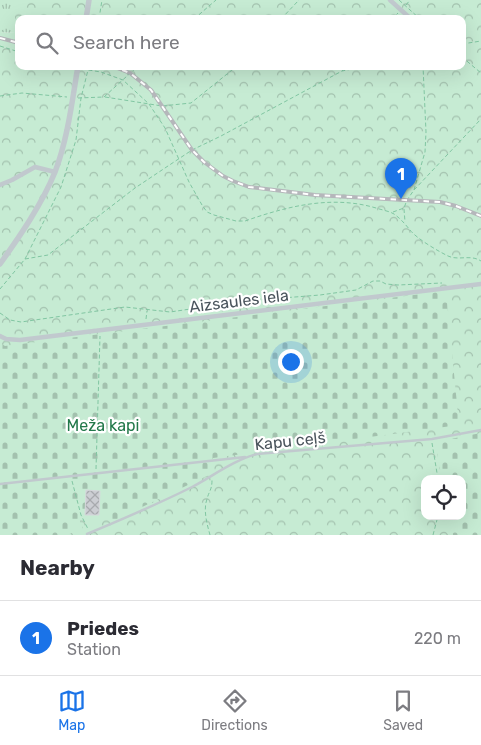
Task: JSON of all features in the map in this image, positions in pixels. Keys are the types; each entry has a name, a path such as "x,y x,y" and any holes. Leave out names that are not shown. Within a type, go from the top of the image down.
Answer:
{"street":[{"path":"87,15 89,0"},
{"path":"390,0 406,15"},
{"path":"0,264 37,206 55,172 64,142 76,70"},
{"path":"0,185 35,167 55,172"},
{"name":"Aizsaules iela","path":"0,336 6,339 20,340 481,284"}],"lane":[{"name":"Kapu ceļš","path":"89,534 155,506 246,457 257,454 432,439 481,430"},
{"path":"0,484 246,457"}],"path":[{"path":"100,15 102,0"},
{"path":"199,15 216,0"},
{"path":"285,15 299,0"},
{"path":"399,0 415,15"},
{"path":"405,6 410,0"},
{"path":"466,43 481,41"},
{"path":"0,46 15,51"},
{"path":"466,60 481,73"},
{"path":"91,70 123,80 150,104 165,128 207,212 227,219 245,221 297,205 314,203 367,205 392,212 414,233 450,257 472,257 481,261"},
{"path":"104,97 162,106 192,103 232,70"},
{"path":"25,259 48,255 135,188 192,150 342,72 350,70"},
{"path":"414,190 424,152 426,132 423,70"},
{"path":"405,223 404,208 414,190 481,118"},
{"path":"392,212 404,208"},
{"path":"0,313 10,320 21,322 125,307 170,312 245,301 320,295 356,290 373,281 398,285 446,284"},
{"path":"236,314 238,307 244,304 245,301"},
{"path":"146,324 147,310"},
{"path":"96,474 100,330"},
{"path":"432,439 437,475"},
{"path":"70,476 81,515 89,534"},
{"path":"210,535 206,520 206,499 212,488 212,477"},
{"path":"433,535 437,520"}],"green space":[{"path":"0,0 15,0 15,33 0,32"},
{"path":"15,0 481,0 481,535 0,535 0,32 15,33 15,70 466,70 466,15 15,15"},
{"name":"Meža kapi","path":"446,291 459,425 213,458 213,473 115,520 105,519 99,515 80,515 80,522 83,528 67,535 0,535 0,343 5,346"},
{"path":"481,433 481,535 453,535 450,520 466,520 466,475 441,475 435,442"}],"building":[{"path":"86,490 100,491 99,515 85,515"}],"railway":[{"path":"0,38 15,42"},
{"path":"122,70 130,73 151,90 192,150 204,162 233,181 249,187 315,195 440,202 481,216"}],"place":[{"name":"Priedes","path":"401,199"}]}
